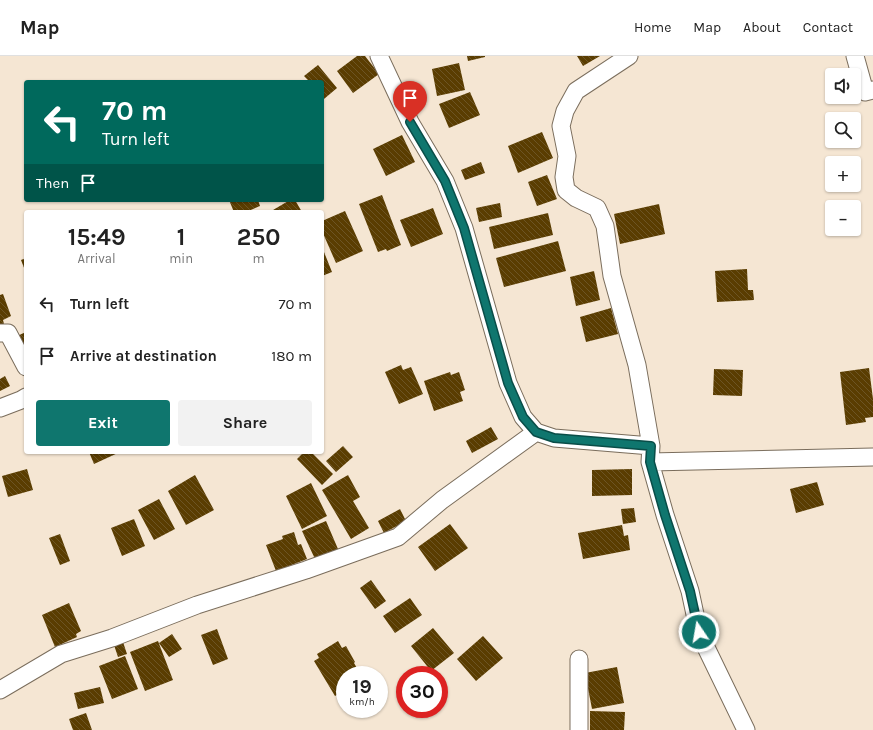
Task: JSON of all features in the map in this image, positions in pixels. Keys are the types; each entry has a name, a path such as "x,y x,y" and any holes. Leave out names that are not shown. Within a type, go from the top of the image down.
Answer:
{"street":[{"path":"380,56 410,122 445,181 464,228 508,383 523,417 536,432 554,438 651,454 873,457"},
{"path":"629,56 576,91 565,111 561,126 567,156 564,177 566,190 576,198 596,208 605,226 612,276 637,365 651,454 665,515 690,591 699,632 746,730"},
{"path":"855,56 865,92 873,90"},
{"path":"0,333 8,333 24,363"},
{"path":"0,408 24,398"},
{"path":"0,690 61,654 112,638 197,605 306,570 398,537 442,500 536,432"},
{"path":"579,659 579,730"}],"building":[{"path":"357,56 365,56 379,74 353,93 337,71"},
{"path":"467,56 485,56 485,57 468,61"},
{"path":"577,56 600,56 583,66"},
{"path":"459,63 465,90 437,96 432,69"},
{"path":"318,65 337,88 324,99 324,80 308,80 304,76"},
{"path":"470,92 480,115 449,128 439,104"},
{"path":"542,132 553,158 518,173 508,146"},
{"path":"402,135 415,162 386,176 373,149"},
{"path":"481,162 485,173 465,180 461,170"},
{"path":"547,175 557,199 537,206 528,182"},
{"path":"382,195 401,245 387,251 386,249 378,252 359,204"},
{"path":"230,202 259,202 260,206 251,210 233,210"},
{"path":"287,202 296,202 301,210 273,210"},
{"path":"500,203 502,217 479,222 476,208"},
{"path":"659,204 665,234 620,244 614,214"},
{"path":"433,208 443,234 411,247 400,220"},
{"path":"345,211 363,251 336,263 324,236 324,220"},
{"path":"548,213 553,235 494,249 489,227"},
{"path":"558,241 566,271 504,287 496,258"},
{"path":"324,252 332,272 324,275"},
{"path":"24,259 24,268 21,260"},
{"path":"747,269 748,290 753,290 754,300 717,302 715,271"},
{"path":"594,271 600,300 576,306 570,277"},
{"path":"3,294 11,316 3,320 4,324 0,325 0,295"},
{"path":"611,308 618,334 586,342 580,317"},
{"path":"24,333 24,350 17,336"},
{"path":"401,365 403,370 411,367 423,394 399,404 385,372"},
{"path":"869,368 873,399 873,417 865,418 866,422 846,425 840,372"},
{"path":"714,369 743,370 742,396 713,395"},
{"path":"450,372 451,375 459,372 465,390 460,392 463,401 434,411 424,381"},
{"path":"5,376 10,386 0,391 0,379"},
{"path":"491,427 498,439 472,453 466,441"},
{"path":"343,446 353,457 336,472 326,461"},
{"path":"90,454 116,454 94,464"},
{"path":"302,454 313,454 333,474 322,485 297,459"},
{"path":"27,469 33,490 8,497 2,476"},
{"path":"632,469 632,495 592,496 592,470"},
{"path":"195,475 214,510 186,525 168,491"},
{"path":"348,475 360,497 353,501 369,528 351,539 322,490"},
{"path":"817,482 824,505 796,513 790,489"},
{"path":"311,483 327,516 302,529 286,496"},
{"path":"159,499 175,529 154,540 138,510"},
{"path":"634,508 636,522 623,524 621,509"},
{"path":"400,509 406,521 384,533 378,521"},
{"path":"134,519 145,546 122,556 111,528"},
{"path":"326,521 338,549 315,559 302,531"},
{"path":"450,524 468,548 435,571 418,547"},
{"path":"622,525 624,536 628,535 630,550 583,559 578,533"},
{"path":"294,532 298,545 301,544 307,559 276,571 266,545 283,539 282,536"},
{"path":"60,534 70,561 60,565 49,538"},
{"path":"371,580 386,601 375,609 360,588"},
{"path":"410,598 422,615 395,633 383,616"},
{"path":"69,603 81,631 76,634 77,637 55,647 42,615"},
{"path":"433,628 454,653 437,666 427,666 411,646"},
{"path":"217,629 228,659 213,665 201,635"},
{"path":"172,634 182,649 169,657 159,643"},
{"path":"483,636 503,658 476,681 457,659"},
{"path":"158,641 173,680 145,691 130,652"},
{"path":"338,641 342,648 346,646 355,662 356,666 336,666 335,696 314,661 319,658 317,654"},
{"path":"123,642 127,654 118,657 114,645"},
{"path":"125,656 138,689 112,699 99,666"},
{"path":"617,667 624,703 592,709 585,673"},
{"path":"100,687 104,703 78,709 74,693"},
{"path":"590,711 625,712 624,730 590,730"},
{"path":"86,713 92,730 73,730 69,719"}],"route":[{"path":"410,122 445,181 464,228 508,383 523,417 536,432 554,438 651,446 650,462 665,515 690,591 699,632"}]}
